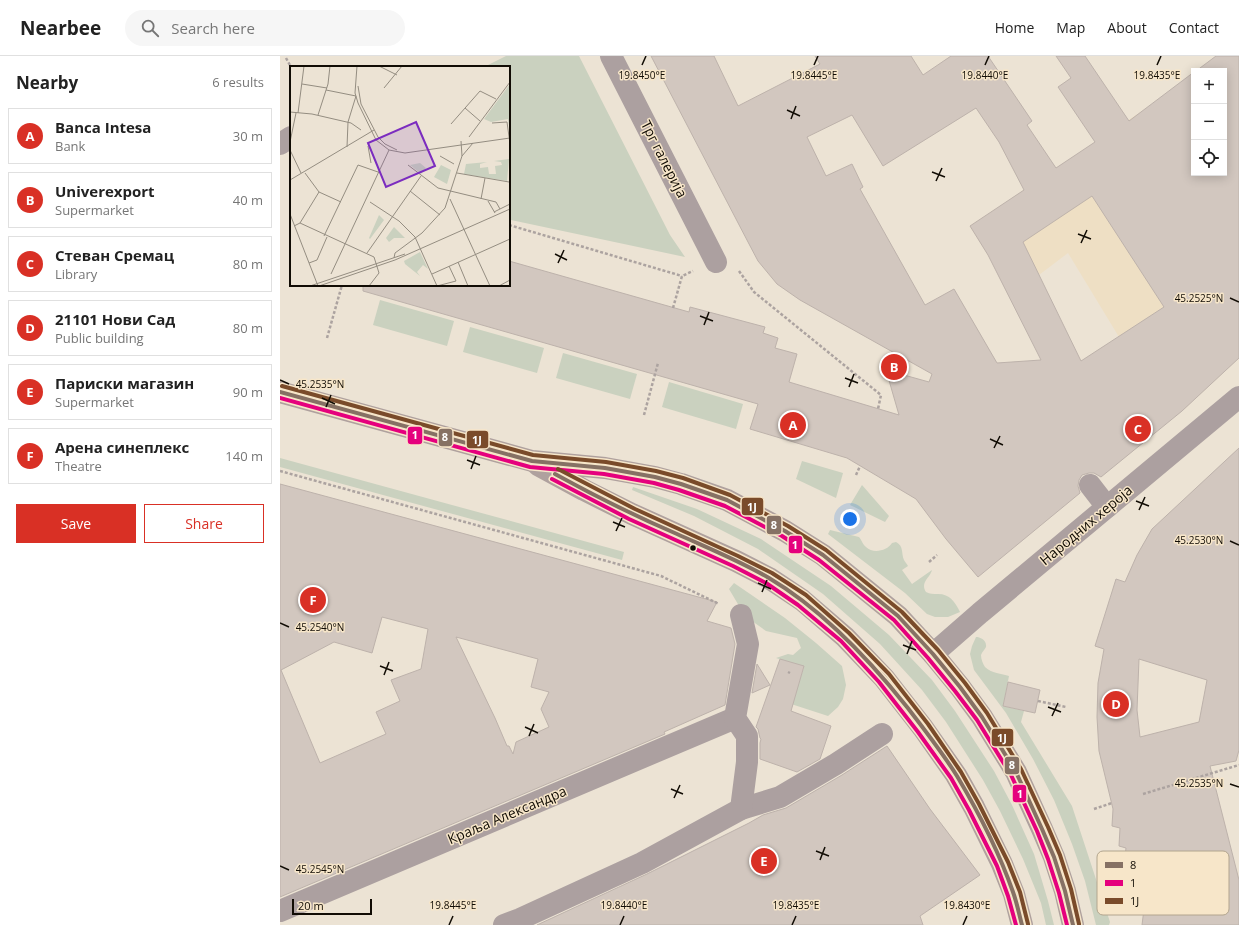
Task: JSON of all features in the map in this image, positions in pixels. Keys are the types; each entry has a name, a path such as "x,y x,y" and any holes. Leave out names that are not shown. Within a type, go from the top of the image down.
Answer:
{"main road":[{"path":"280,392 532,461 605,468 655,477 681,484 727,500 785,531 823,554 898,616 933,654 982,717 1016,772 1054,857 1065,891 1073,925"},
{"path":"532,461 584,490 647,521 736,560 802,600 845,637 884,678 923,728 956,775 974,807 1002,864 1014,894 1022,925"}],"street":[{"name":"Трг галерија","path":"612,56 716,262"},
{"path":"280,144 290,138"},
{"name":"Народних хероја","path":"933,654 1239,397"},
{"path":"1090,485 1107,507"},
{"path":"740,615 748,644 735,718 747,736 747,762 742,809"},
{"name":"Краља Александра","path":"280,911 735,718"},
{"path":"516,923 642,863 742,809 780,797 836,764 882,734"}],"path":[{"path":"286,58 290,66"},
{"path":"510,225 682,276"},
{"path":"738,269 754,292 881,395 878,409"},
{"path":"326,338 342,286"},
{"path":"644,415 658,363"},
{"path":"856,475 860,466"},
{"path":"280,471 661,576 740,615"},
{"path":"929,562 937,555"},
{"path":"1038,701 1066,707"},
{"path":"1143,794 1239,765"},
{"path":"1094,809 1112,803"}],"shaded area":[{"path":"1142,111 1167,150 1239,303 1239,358 1182,411 1119,337 1068,253 1039,275 1004,244 988,255 970,226"}],"green space":[{"path":"506,56 579,56 670,235 685,257 511,220 510,66 486,66"},
{"path":"380,300 454,321 447,346 373,325"},
{"path":"470,327 544,348 537,373 463,352"},
{"path":"563,353 637,374 630,399 556,378"},
{"path":"669,382 743,404 736,429 662,407"},
{"path":"280,458 624,552 622,560 280,467"},
{"path":"802,461 843,473 836,498 796,479"},
{"path":"862,485 889,516 885,522 850,505"},
{"path":"633,487 697,509 761,539 831,586 889,635 932,680 955,711 994,771 1012,805 1034,854 1054,925 1046,925 1041,903 1023,859 983,780 946,722 922,690 880,644 823,594 758,549 694,516 632,490"},
{"path":"830,530 859,537 865,546 876,551 883,550 892,543 896,542 901,548 904,560 908,566 902,570 912,584 932,570 924,585 926,592 946,595 954,602 960,612 948,617 935,617 927,614 905,593 828,534"},
{"path":"734,583 785,618 842,666 846,685 843,699 838,707 828,716 788,703 782,681 798,686 804,667 776,658 788,654 793,655 801,648 797,638 766,631 745,616 729,589"},
{"path":"976,637 981,638 986,645 981,655 985,667 993,672 1009,676 1003,706 1024,711 1021,722 1072,806 1097,882 1097,915 1108,915 1110,922 1109,925 1096,925 1085,881 1054,800 1033,759 1006,713 974,670 970,654"}],"building":[{"path":"651,56 714,56 738,106 820,64 815,56 911,56 923,75 951,56 988,56 1032,121 1027,125 1056,168 1095,142 1058,87 1071,78 1056,56 1085,56 1129,121 1191,74 1191,176 1227,176 1227,68 1200,68 1216,56 1239,56 1239,358 1182,411 1101,477 1094,473 1082,475 1078,486 1080,493 978,577 946,539 916,499 847,458 750,429 758,404 363,291 363,286 510,286 510,261 689,312 690,307 765,327 763,333 778,338 775,348 797,354 789,382 899,415 886,370 929,382 932,374 800,300 777,284 758,261","holes":["976,108 999,142 1024,190 970,226 988,255 1041,360 997,363 954,289 925,305 860,189 863,187 852,164 826,176 807,137 852,115 883,166","1092,196 1164,307 1081,361 1023,242"]},
{"path":"1239,448 1239,750 1236,761 1210,766 1239,880 1239,925 1142,925 1143,915 1229,915 1229,851 1126,851 1126,848 1119,846 1120,828 1112,826 1113,809 1099,751 1097,717 1098,683 1104,649 1095,646 1116,579 1125,582 1137,555 1152,529","holes":["1139,659 1207,680 1199,722 1140,737 1137,710"]},
{"path":"280,484 717,602 707,621 731,628 735,644 725,705 664,732 665,734 280,897","holes":["382,617 428,629 421,669 391,680 400,701 376,712 386,734 320,763 281,670 334,642 372,653","456,637 538,659 531,687 549,692 541,709 549,727 516,742 513,754 509,746 507,746"]},
{"path":"780,659 804,666 791,711 831,726 820,759 797,772 760,759 761,739 756,727"},
{"path":"757,664 770,685 752,693"},
{"path":"1008,682 1040,690 1035,713 1003,706"},
{"path":"887,746 930,809 980,875 920,916 923,925 537,925 647,874 763,815 786,808"}],"transit line":[{"name":"1J","path":"282,386 533,455 606,462 656,471 683,478 730,495 788,526 826,550 902,612 938,650 987,713 1021,769 1048,827 1060,855 1071,889 1079,924"},
{"name":"8","path":"280,392 532,461 605,468 655,477 681,484 727,500 785,531 823,555 898,616 933,654 982,717 1016,772 1042,829 1054,857 1065,891 1073,925"},
{"name":"1","path":"280,398 530,467 604,474 654,483 679,490 725,506 782,536 819,560 894,620 928,658 977,720 1011,775 1037,831 1059,893 1067,925"},
{"name":"1J","path":"558,469 635,509 772,573 806,595 849,633 889,674 928,724 961,772 1008,862 1020,892 1028,924"},
{"name":"8","path":"555,474 630,513 724,555 769,578 808,605 844,636 877,671 907,707 939,749 957,776 981,818 995,847 1014,896 1022,925"},
{"name":"1","path":"552,479 629,519 733,566 766,583 798,605 841,641 879,682 951,778 997,866 1008,896 1016,925"}],"place":[{"name":"Univerexport","path":"894,367"},
{"name":"Banca Intesa","path":"793,425"},
{"name":"Стеван Сремац","path":"1138,429"},
{"name":"Арена синеплекс","path":"313,600"},
{"name":"21101 Нови Сад","path":"1116,704"},
{"name":"Париски магазин","path":"764,861"}]}
